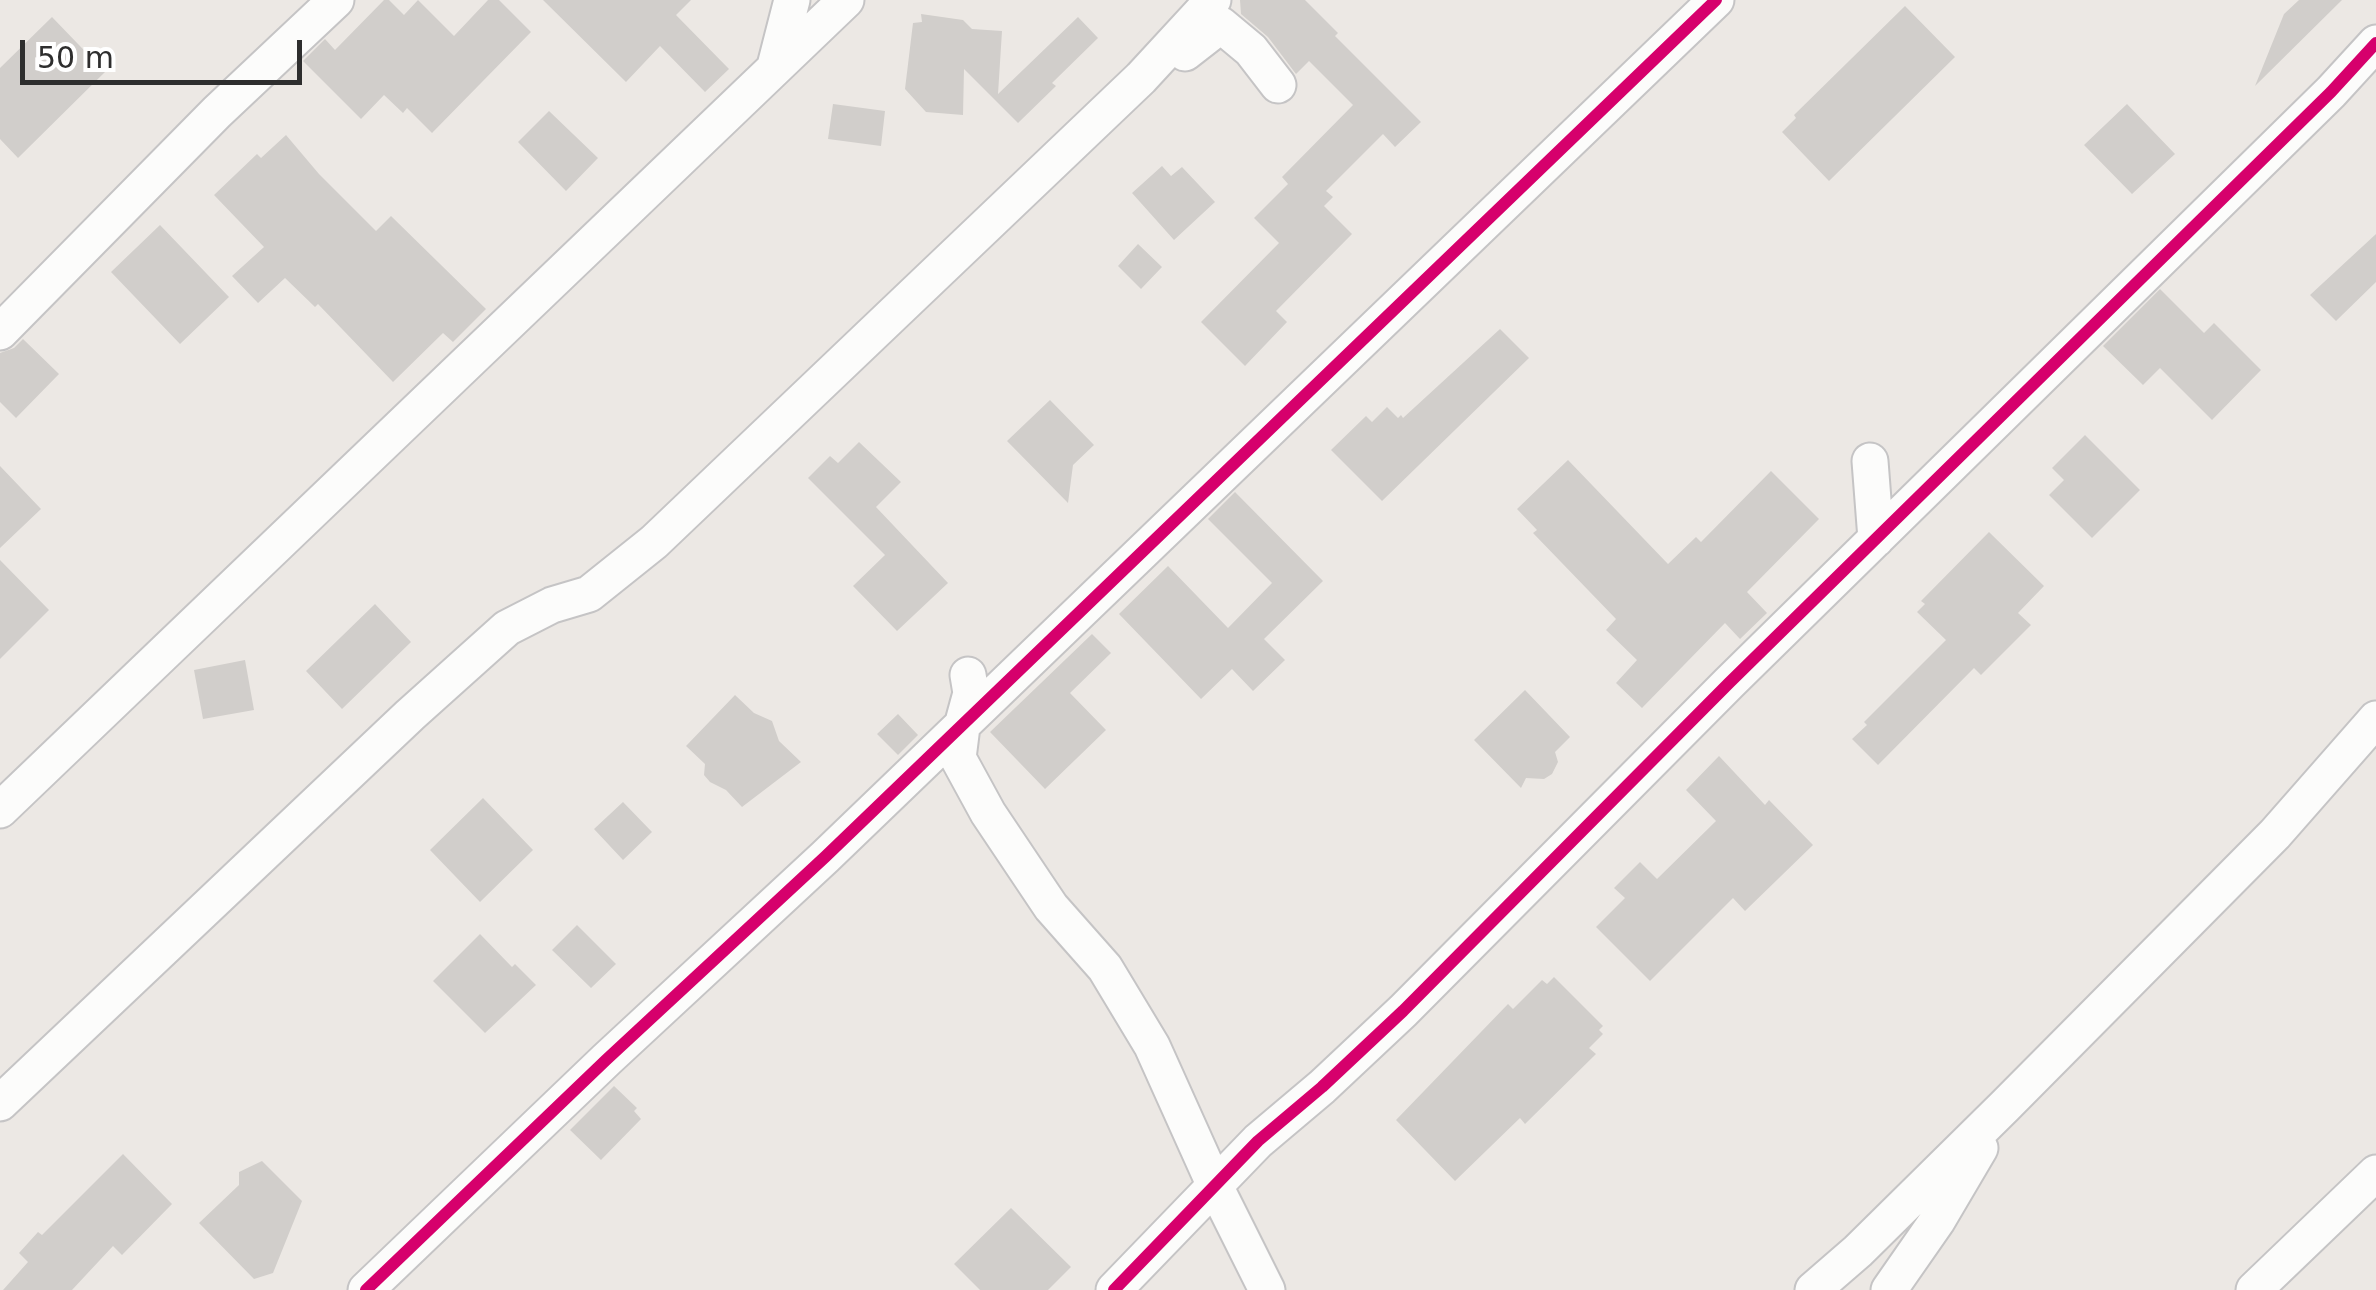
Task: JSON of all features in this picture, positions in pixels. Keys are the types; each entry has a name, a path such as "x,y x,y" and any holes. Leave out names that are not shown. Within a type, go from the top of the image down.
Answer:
{"street":[{"path":"0,332 217,112 336,0"},
{"path":"775,66 792,0"},
{"path":"0,810 846,0"},
{"path":"0,1103 506,628 552,605 589,594 654,542 1141,78 1213,0"},
{"path":"366,1290 962,726 1716,0"},
{"path":"1141,78 1182,56 1221,25 1250,50 1278,85"},
{"path":"1114,1290 1258,1141 1404,1011 1565,846 2331,92 2376,43"},
{"path":"1870,461 1876,539"},
{"path":"968,675 971,693 958,758 988,813 1051,907 1105,968 1152,1046 1215,1186 1268,1290"},
{"path":"1813,1290 2005,1106 2275,834 2376,719"},
{"path":"1889,1290 1938,1221 2005,1106"},
{"path":"2254,1290 2376,1173"}],"building":[{"path":"384,0 404,15 418,0 454,36 488,0 499,0 531,32 432,133 407,108 403,113 384,95 361,119 303,61 325,39 335,50"},
{"path":"543,0 691,0 676,15 729,69 705,92 660,46 626,82"},
{"path":"1240,0 1305,0 1338,33 1335,36 1421,122 1395,147 1383,134 1326,191 1333,197 1324,206 1352,234 1276,311 1287,322 1245,366 1201,322 1279,243 1254,218 1288,184 1282,177 1353,105 1309,61 1296,74 1268,37 1241,14"},
{"path":"2299,0 2342,0 2255,86 2284,14"},
{"path":"1905,6 1955,57 1829,181 1782,132 1796,118 1794,115"},
{"path":"921,14 963,20 972,29 1002,31 998,94 1078,17 1098,38 1018,123 964,69 963,115 926,112 905,89 913,23 922,22"},
{"path":"52,17 105,72 18,158 0,139 0,68"},
{"path":"833,104 885,111 881,146 828,139"},
{"path":"2127,104 2175,154 2132,194 2084,145"},
{"path":"549,111 598,158 566,191 518,142"},
{"path":"286,135 376,231 391,216 486,309 453,342 443,333 393,382 318,304 315,307 285,278 258,303 232,276 264,247 214,195 257,154 261,158"},
{"path":"1162,166 1171,176 1182,167 1215,202 1174,240 1132,193"},
{"path":"160,225 229,297 180,344 111,272"},
{"path":"2376,234 2376,282 2336,321 2310,295"},
{"path":"1138,244 1162,267 1141,289 1118,266"},
{"path":"2160,289 2204,333 2214,323 2261,370 2212,420 2160,368 2143,385 2103,346"},
{"path":"1500,329 1529,358 1382,501 1331,450 1366,416 1372,422 1387,407 1403,418"},
{"path":"23,339 59,374 16,418 0,402 0,353 14,348"},
{"path":"1050,400 1094,445 1073,465 1068,503 1007,441"},
{"path":"2085,435 2140,490 2092,538 2049,495 2064,480 2052,468"},
{"path":"859,442 901,482 876,507 948,583 897,631 853,586 885,555 808,478 830,456 838,463"},
{"path":"1568,460 1668,564 1696,537 1701,542 1771,471 1819,519 1747,592 1767,613 1740,639 1725,623 1642,708 1616,683 1637,660 1606,630 1616,619 1533,533 1537,530 1517,509"},
{"path":"0,466 41,509 0,548"},
{"path":"1235,492 1323,581 1264,639 1285,660 1253,691 1232,669 1201,699 1119,614 1168,566 1228,628 1272,583 1208,519"},
{"path":"1989,532 2044,586 2018,613 2031,625 1981,675 1974,668 1878,765 1852,739 1867,725 1864,722 1946,640 1917,612 1925,604 1921,601"},
{"path":"0,560 49,610 0,659"},
{"path":"375,604 411,642 342,709 306,671"},
{"path":"1092,634 1111,653 1070,693 1106,730 1045,789 990,732"},
{"path":"245,660 254,710 203,719 194,670"},
{"path":"1525,690 1570,737 1555,752 1558,762 1552,774 1544,779 1526,778 1521,788 1474,740"},
{"path":"735,695 754,713 772,721 779,741 801,762 742,807 726,790 710,782 704,775 705,764 686,746"},
{"path":"898,714 918,735 898,755 877,734"},
{"path":"1719,756 1765,805 1769,800 1813,845 1745,911 1733,898 1650,981 1596,927 1625,898 1614,888 1640,862 1657,879 1716,821 1686,790"},
{"path":"483,798 533,850 480,902 430,850"},
{"path":"623,802 652,832 623,860 594,829"},
{"path":"577,925 616,964 591,988 552,950"},
{"path":"480,934 536,985 485,1033 433,981"},
{"path":"1554,977 1603,1026 1599,1030 1603,1034 1589,1048 1596,1054 1525,1124 1520,1118 1455,1181 1396,1120 1508,1004 1513,1009 1542,980 1547,984"},
{"path":"614,1086 637,1108 634,1111 641,1119 601,1160 570,1130"},
{"path":"123,1154 172,1204 122,1255 113,1246 72,1290 3,1290 28,1262 19,1253"},
{"path":"262,1161 302,1201 273,1273 254,1279 199,1223 239,1185 239,1172"},
{"path":"1011,1208 1071,1267 1048,1290 980,1290 954,1264"}],"cycle path":[{"path":"366,1290 825,857 1716,0"},
{"path":"1114,1290 1258,1141 1403,1011 2376,43"}]}
